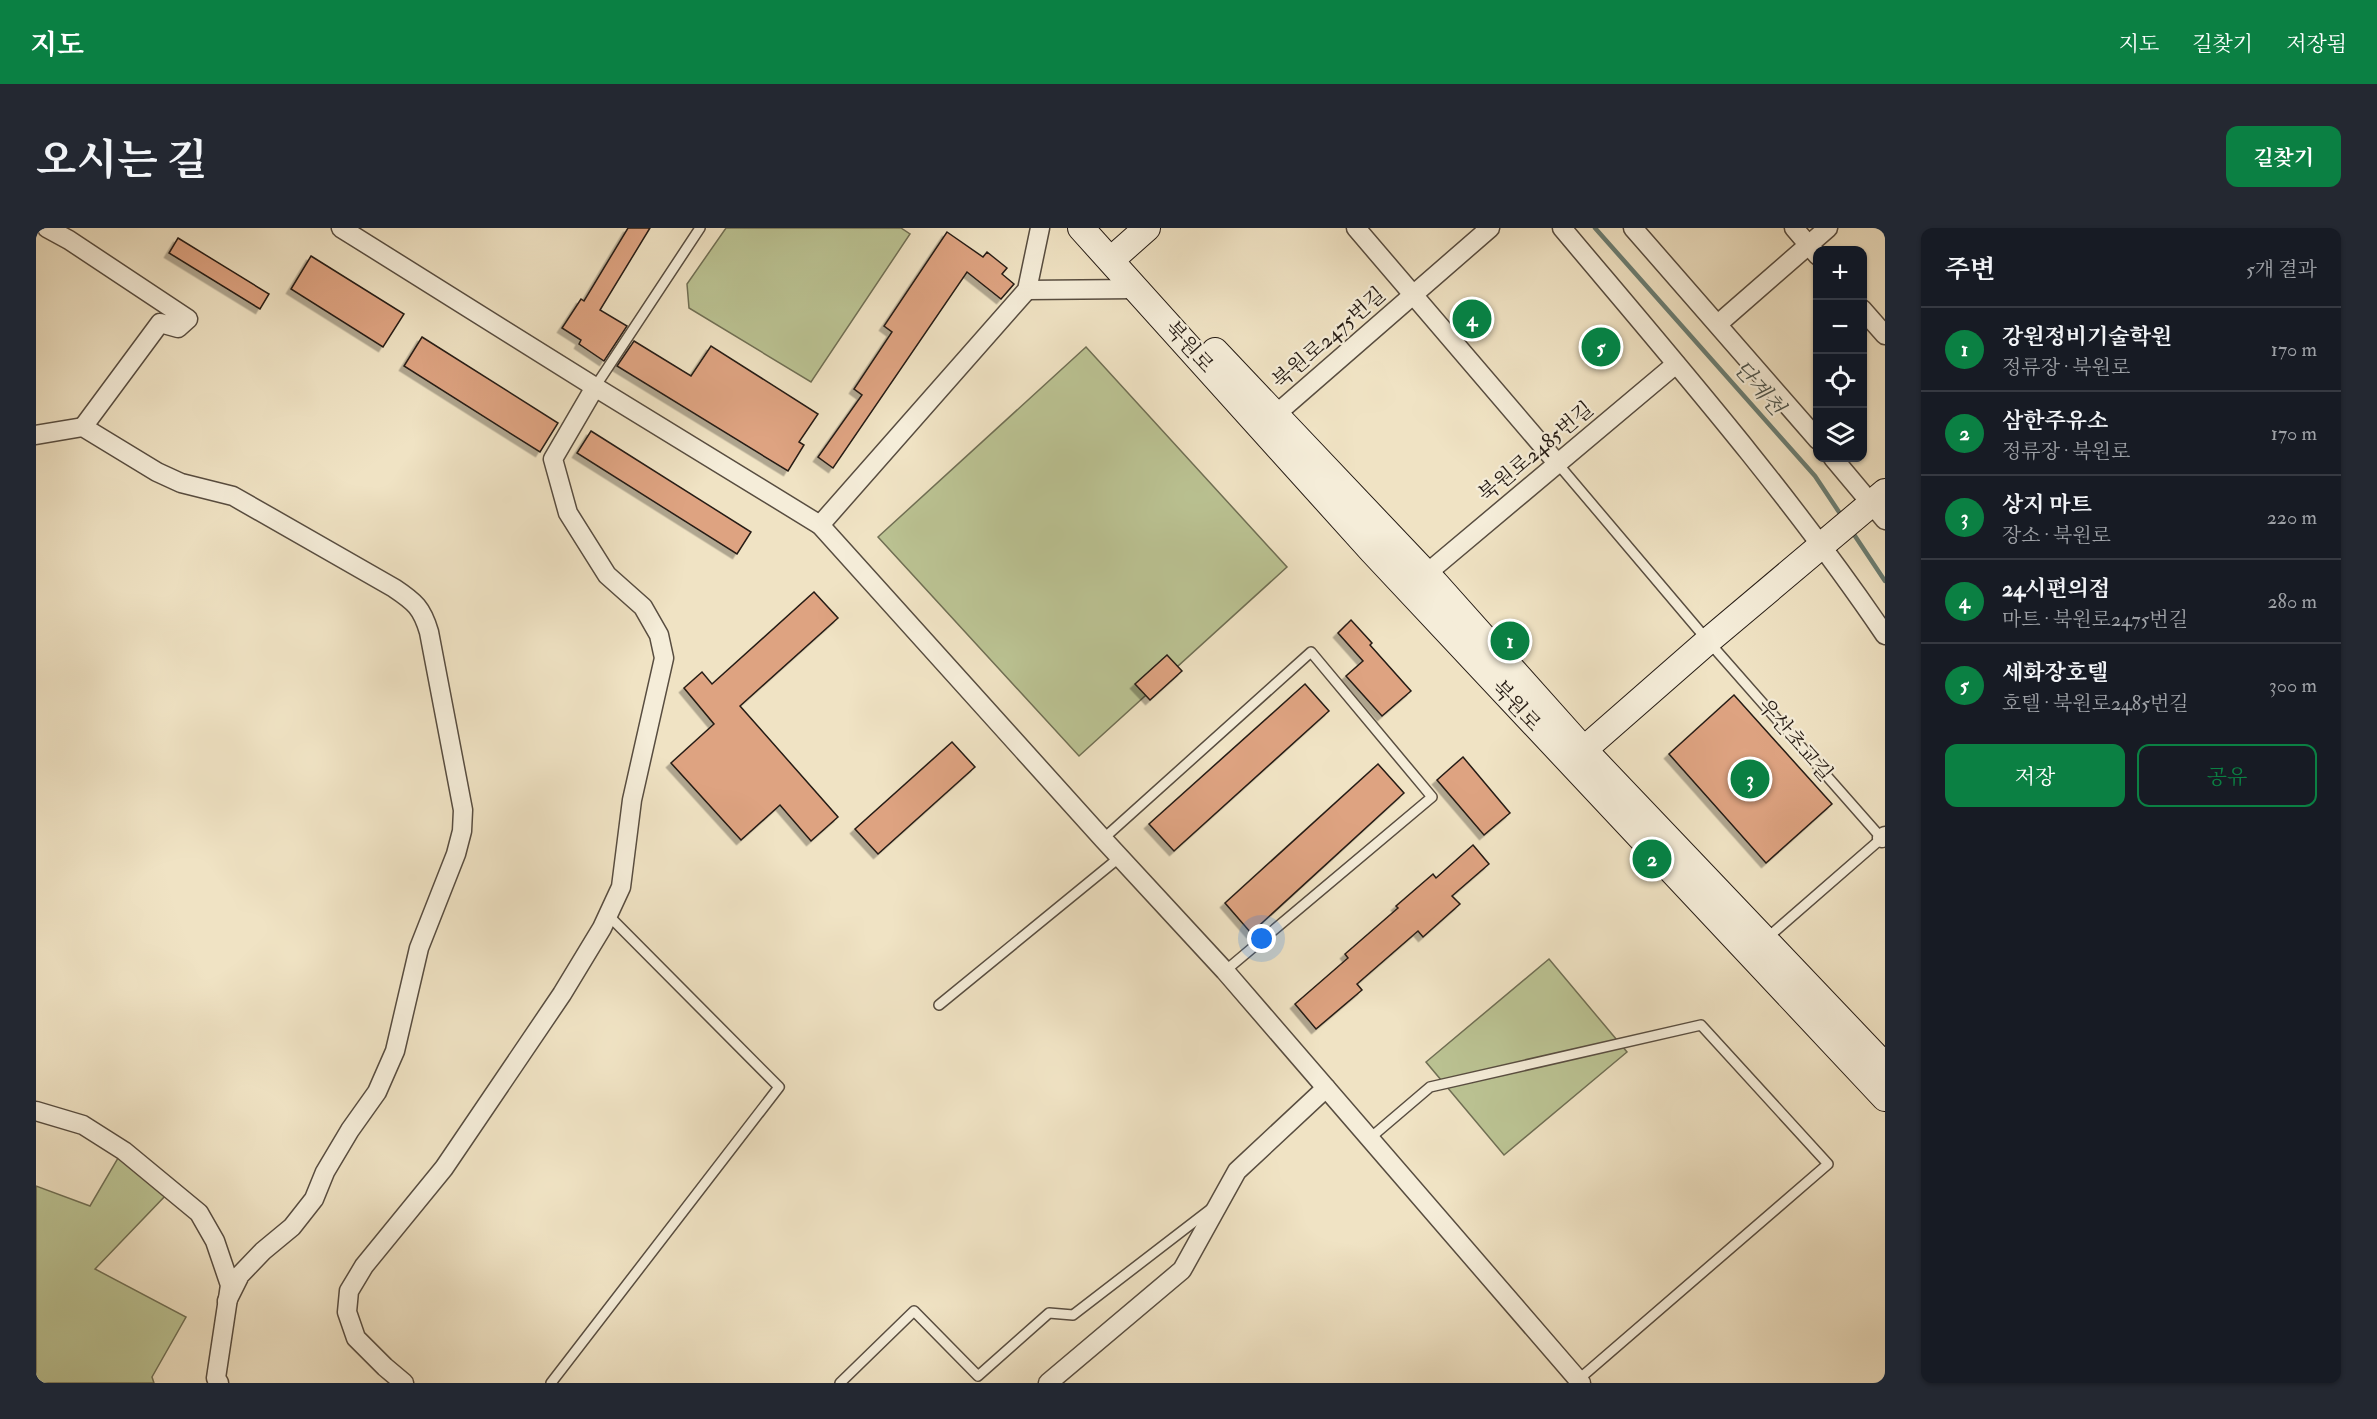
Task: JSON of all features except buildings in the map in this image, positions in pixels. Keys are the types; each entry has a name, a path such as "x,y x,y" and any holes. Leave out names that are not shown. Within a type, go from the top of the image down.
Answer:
{"street":[{"path":"47,228 69,240 188,319 178,328 160,323 83,427"},
{"path":"341,228 820,525 1225,971 1579,1381"},
{"path":"820,525 1027,290 1040,228"},
{"name":"북원로","path":"1081,228 1116,255 1275,415 1425,574 1577,756 1885,1098"},
{"name":"북원로","path":"1101,228 1136,289 1372,551 1577,756 1766,939 1885,1066"},
{"path":"1116,255 1147,228"},
{"path":"1356,228 1413,296"},
{"name":"북원로2475번길","path":"1275,415 1490,228"},
{"path":"1562,228 1676,364 1830,538 1885,635"},
{"path":"1634,228 1813,434"},
{"path":"1718,324 1813,251 1794,228"},
{"path":"1816,246 1828,228"},
{"path":"1027,290 1136,289"},
{"name":"북원로2475번길","path":"1413,296 1558,464"},
{"path":"1867,314 1885,335"},
{"name":"북원로2485번길","path":"1425,574 1676,364"},
{"path":"404,1383 356,1338 347,1312 349,1291 364,1266 444,1168 562,994 608,915 621,887 632,800 664,658 659,635 643,607 607,575 568,513 553,459 595,387"},
{"path":"36,435 83,427 157,472 181,483 233,496 394,588 415,603 424,616 429,632 464,810 456,854 419,948 395,1052 377,1092 345,1138 325,1172 314,1199 292,1227 263,1251 240,1275 227,1301"},
{"path":"1577,756 1830,538 1876,507 1837,462"},
{"path":"1048,1383 1182,1270 1237,1171 1326,1088"},
{"path":"36,1111 83,1125 124,1151 200,1214 214,1241 230,1285 216,1378 219,1383"}],"lane":[{"path":"595,387 700,228"},
{"name":"우산초교길","path":"1558,464 1708,641 1884,839"},
{"path":"1103,839 1311,652 1432,797 1225,971"},
{"path":"1766,939 1884,839"},
{"path":"939,1005 1120,857"},
{"path":"551,1383 779,1087 608,915"},
{"path":"1369,1139 1430,1087 1701,1025 1828,1164 1579,1381"},
{"path":"840,1383 914,1311 978,1376 1049,1313 1073,1316 1221,1201"}],"green space":[{"path":"726,228 901,228 910,234 811,382 689,308 687,284"},
{"path":"1086,347 1287,567 1079,756 878,537"},
{"path":"1549,959 1627,1052 1504,1155 1426,1062"},
{"path":"118,1158 166,1195 95,1269 186,1317 152,1377 154,1383 36,1383 36,1186 90,1206"}],"waterway":[{"name":"단계천","path":"1595,228 1815,476 1843,518"},
{"name":"단계천","path":"1851,530 1885,581"}],"place":[{"name":"24시편의점","path":"1472,319"},
{"name":"세화장호텔","path":"1601,347"},
{"name":"강원정비기술학원","path":"1510,641"},
{"name":"상지 마트","path":"1750,779"},
{"name":"삼한주유소","path":"1652,859"}]}
